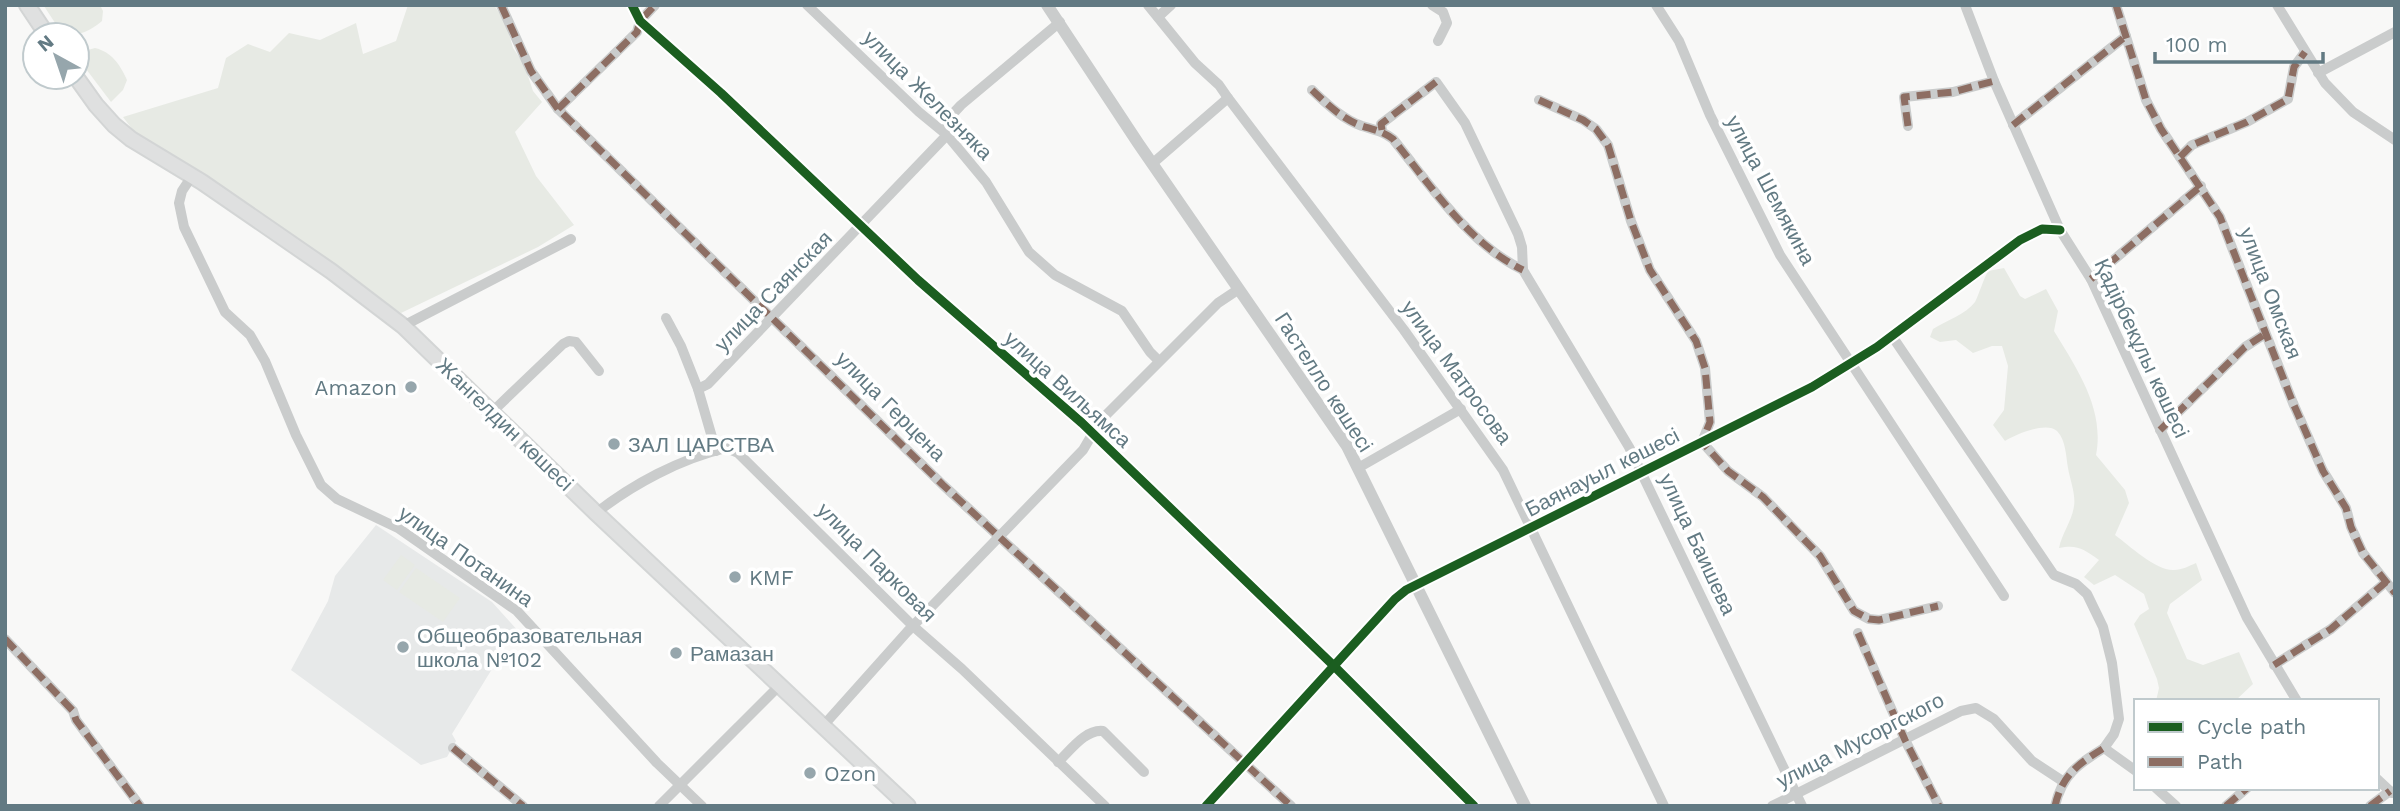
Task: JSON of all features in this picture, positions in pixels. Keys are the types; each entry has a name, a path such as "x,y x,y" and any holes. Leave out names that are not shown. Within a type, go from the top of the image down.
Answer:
{"main road":[{"path":"27,5 38,21"},
{"name":"Жангелдин көшесі","path":"87,91 114,125 131,139 192,176 331,271 403,326 596,513 908,806"}],"street":[{"name":"улица Герцена","path":"500,5 531,71 558,109 943,485 1291,806"},
{"name":"улица Вильямса","path":"632,5 640,21 861,223 918,280 1093,433 1334,666 1474,806"},
{"path":"558,109 637,32 640,21 655,5"},
{"name":"улица Железняка","path":"807,5 919,113 947,135 986,182 1028,251 1055,275 1122,311 1159,361"},
{"name":"Гастелло көшесі","path":"1047,5 1347,446 1525,806"},
{"name":"улица Матросова","path":"1148,5 1195,64 1219,85 1461,409 1503,470 1664,806"},
{"path":"1158,17 1171,5"},
{"path":"1433,5 1443,12 1447,23 1438,41"},
{"name":"улица Шемякина","path":"1656,5 1679,41 1710,115 1780,256 2004,596"},
{"name":"Қадірбекұлы көшесі","path":"1965,5 1994,81 2060,230 2091,279 2236,595 2296,699"},
{"name":"улица Омская","path":"2116,5 2146,100 2201,186 2230,238 2265,334 2323,471 2346,508 2363,553 2395,593"},
{"path":"2277,5 2318,73 2353,112 2395,140"},
{"name":"улица Саянская","path":"698,389 708,384 947,135 947,120 961,105 1059,22"},
{"path":"2318,73 2395,32"},
{"path":"2013,125 2126,36"},
{"path":"2180,157 2192,145 2247,122 2288,99 2294,67 2305,52"},
{"path":"1908,126 1904,97 1953,92 1994,81"},
{"name":"улица Баишева","path":"1382,130 1381,124 1436,82 1465,123 1518,234 1522,247 1523,270 1574,352 1642,472 1802,806"},
{"name":"улица Баишева","path":"1312,90 1336,112 1362,126 1382,130 1393,139 1461,221 1503,260 1523,270"},
{"path":"1153,163 1228,98"},
{"path":"1539,100 1596,128 1608,145 1631,221 1650,270 1696,341 1705,368 1710,422 1702,442 1728,471 1763,498 1820,556 1854,611 1869,619 1879,620 1938,606"},
{"name":"улица Потанина","path":"192,176 182,191 180,203 184,227 225,312 250,335 265,361 296,435 321,485 337,499 398,528 517,611 579,680 702,806"},
{"path":"2091,279 2201,186"},
{"name":"Баянауыл көшесі","path":"1206,806 1395,600 1417,584 1812,387 1892,336 2020,240 2042,229 2060,230"},
{"path":"403,326 571,239"},
{"path":"823,726 913,626 1083,450 1100,421 1218,303 1239,289"},
{"path":"596,513 631,489 677,466 716,451 698,389 681,346 666,318"},
{"path":"2160,430 2245,347 2265,334"},
{"path":"1892,336 2054,575 2076,584 2087,593 2103,627 2112,663 2119,719 2114,734 2104,748 2080,764 2059,788 2055,806"},
{"path":"492,412 569,341 576,342 599,371"},
{"path":"1358,468 1461,409"},
{"name":"улица Парковая","path":"716,451 726,448 738,453 913,626 962,669 1105,806"},
{"path":"2274,665 2331,629 2386,582"},
{"path":"1858,633 1905,740 1939,806"},
{"path":"5,639 73,711 76,720 140,806"},
{"path":"659,806 780,685"},
{"name":"улица Мусоргского","path":"1772,806 1961,711 1976,708 1994,719 2038,766 2064,782"},
{"path":"1058,762 1084,737 1096,730 1103,731 1144,772"},
{"path":"453,748 523,806"},
{"path":"2104,748 2134,770"},
{"path":"2370,806 2392,793 2379,781"},
{"path":"2158,790 2176,806"},
{"path":"2226,806 2245,790"}],"shaded area":[{"path":"100,5 103,11 102,21 91,29 91,21 54,21 44,6"},
{"path":"408,5 494,5 506,23 513,48 524,64 533,91 542,102 515,132 536,176 574,225 538,247 401,313 138,137 123,117 218,88 226,58 248,44 270,52 289,33 320,40 356,23 363,54 396,41"},
{"path":"95,48 115,60 127,80 123,90 111,102 91,76 91,49"},
{"path":"2004,268 2020,296 2025,299 2046,289 2058,311 2054,331 2080,375 2093,406 2098,438 2096,455 2125,490 2129,503 2115,535 2143,557 2167,569 2180,569 2196,563 2202,580 2170,604 2167,613 2187,659 2203,665 2239,652 2253,684 2237,699 2156,699 2159,688 2157,679 2134,624 2140,615 2149,609 2144,594 2115,575 2094,585 2084,577 2099,560 2080,548 2059,548 2074,502 2060,435 2052,428 2038,428 2005,441 1993,425 2004,410 2008,366 2002,346 1992,346 1973,353 1956,340 1940,342 1930,337 1933,329 1961,314 1975,302 1988,271"},
{"name":"Общеобразовательная школа №102","path":"376,525 492,602 519,632 488,663 492,669 452,734 456,741 447,757 421,765 291,670 328,601 335,576"},
{"path":"401,555 415,565 397,590 383,580"},
{"path":"416,568 460,598 443,622 399,592"}],"marked path":[{"path":"501,5 531,71 558,109 943,485 1291,806"},
{"path":"558,109 637,32 640,21 655,5"},
{"path":"2116,5 2146,100 2161,129 2220,217 2293,403 2323,471 2346,508 2363,553 2395,593"},
{"path":"2013,125 2126,36"},
{"path":"2180,157 2192,145 2247,122 2288,99 2294,67 2305,52"},
{"path":"1908,126 1904,97 1953,92 1994,81"},
{"path":"1382,130 1381,124 1436,82"},
{"path":"1312,90 1348,119 1393,139 1436,194 1468,229 1503,259 1523,270"},
{"path":"1539,100 1583,120 1596,129 1608,145 1631,221 1650,270 1696,341 1705,368 1710,422 1702,442 1728,471 1763,497 1820,556 1854,611 1869,619 1879,620 1938,606"},
{"path":"2091,279 2201,186"},
{"path":"2160,430 2245,347 2265,334"},
{"path":"2274,665 2331,629 2386,582"},
{"path":"1858,633 1905,740 1939,806"},
{"path":"5,639 73,711 76,720 140,806"},
{"path":"453,748 523,806"},
{"path":"2055,806 2062,786 2072,771 2104,748"},
{"path":"2226,806 2245,790"},
{"path":"2370,806 2390,791"}],"cycle path":[{"path":"632,5 640,21 721,93 918,280 1082,423 1334,666 1474,806"},
{"path":"1206,806 1406,590 1812,387 1877,347 2020,240 2042,229 2060,230"}],"place":[{"name":"Amazon","path":"411,387"},
{"name":"ЗАЛ ЦАРСТВА","path":"614,444"},
{"name":"KMF","path":"735,577"},
{"name":"Общеобразовательная школа №102","path":"403,647"},
{"name":"Рамазан","path":"676,653"},
{"name":"Ozon","path":"810,773"}]}
